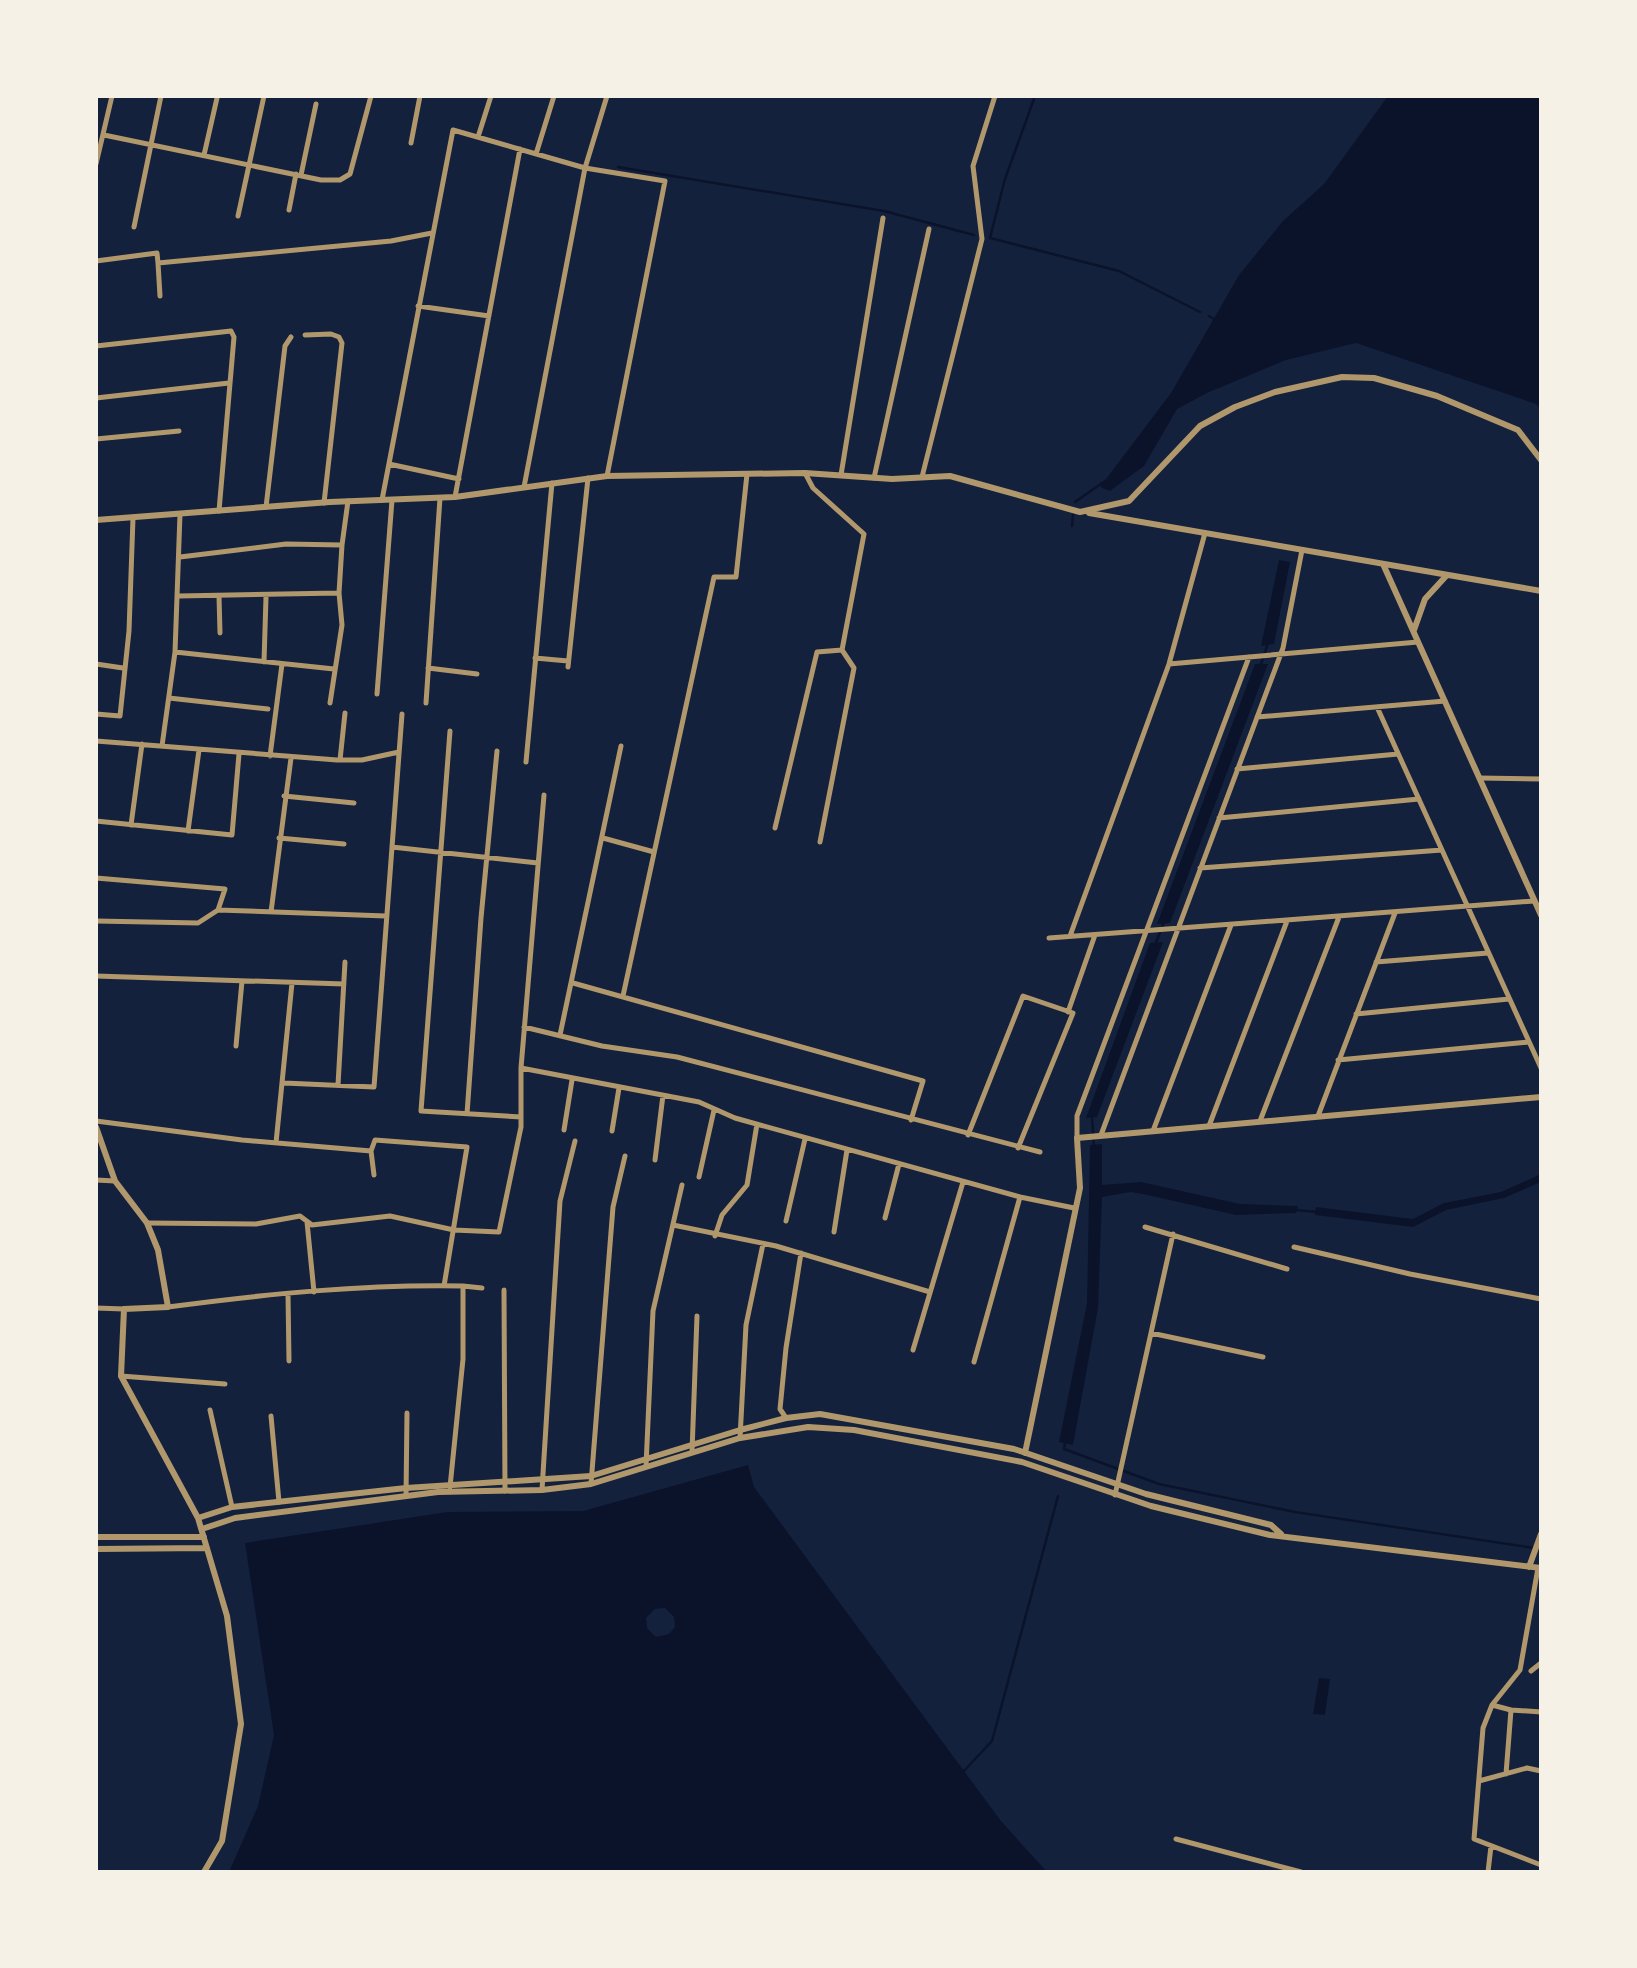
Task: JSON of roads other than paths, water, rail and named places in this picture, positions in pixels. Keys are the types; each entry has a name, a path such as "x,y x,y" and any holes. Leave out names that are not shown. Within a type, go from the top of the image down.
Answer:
{"street":[{"path":"96,164 112,96"},
{"path":"134,227 162,96"},
{"path":"239,216 264,96"},
{"path":"104,135 334,180 350,174 371,96"},
{"path":"411,143 421,96"},
{"path":"478,137 491,96"},
{"path":"536,154 554,96"},
{"path":"524,488 585,168 607,96"},
{"path":"922,477 982,239 973,166 995,96"},
{"path":"204,155 216,98"},
{"path":"289,210 316,104"},
{"path":"382,500 453,130 585,168 665,181 607,476"},
{"path":"455,497 520,149"},
{"path":"841,475 883,218"},
{"path":"874,478 929,229"},
{"path":"158,263 391,241 432,233"},
{"path":"96,261 157,253 160,296"},
{"path":"418,306 489,316"},
{"path":"96,346 231,331 234,337 219,511"},
{"path":"305,335 331,334 339,337 342,343 324,503"},
{"path":"266,507 285,345 292,337"},
{"path":"1080,512 1129,501 1200,426 1235,407 1275,392 1342,377 1374,378 1437,396 1518,430 1541,460"},
{"path":"96,398 229,383"},
{"path":"96,439 179,431"},
{"path":"389,464 459,479"},
{"path":"805,473 813,488 864,534 842,650 854,668 820,842"},
{"path":"96,520 324,503 455,497 607,476 805,473 874,478 950,476 1080,512 1541,591"},
{"path":"622,996 715,577 736,577 747,474"},
{"path":"536,658 568,664 588,478"},
{"path":"526,762 552,484"},
{"path":"426,703 440,498"},
{"path":"377,694 392,500"},
{"path":"330,703 342,625 342,545 348,502"},
{"path":"162,746 175,652 180,514"},
{"path":"96,714 120,716 129,631 134,517"},
{"path":"1070,936 1168,664 1205,533"},
{"path":"180,557 286,544 342,545"},
{"path":"1101,1135 1280,654 1302,550"},
{"path":"1383,564 1541,915"},
{"path":"1414,632 1424,599 1447,575"},
{"path":"179,596 267,597 340,593"},
{"path":"219,596 220,633"},
{"path":"264,662 267,597"},
{"path":"1168,664 1418,642"},
{"path":"775,828 817,652 842,650"},
{"path":"175,652 334,669"},
{"path":"1025,1453 1080,1188 1077,1116 1150,931 1249,657"},
{"path":"96,664 123,668"},
{"path":"270,756 282,664"},
{"path":"428,668 477,674"},
{"path":"169,698 268,709"},
{"path":"1256,717 1445,701"},
{"path":"1377,707 1541,1068"},
{"path":"340,760 345,713"},
{"path":"284,1083 374,1087 402,714"},
{"path":"450,731 421,1111 521,1117"},
{"path":"97,744 142,744 239,754 340,760 362,760 399,752"},
{"path":"131,825 142,744"},
{"path":"560,1035 621,746"},
{"path":"188,831 199,750"},
{"path":"467,1114 486,858 497,751"},
{"path":"96,821 232,835 239,754"},
{"path":"1237,768 1398,754"},
{"path":"271,912 291,758"},
{"path":"1479,778 1541,779"},
{"path":"147,1223 256,1224 300,1216 312,1226 390,1216 454,1230 499,1232 518,1149 524,1027 544,795"},
{"path":"284,796 354,803"},
{"path":"1219,818 1419,799"},
{"path":"279,838 344,844"},
{"path":"603,838 654,852"},
{"path":"392,848 538,863"},
{"path":"1200,868 1442,850"},
{"path":"96,878 225,889 218,910"},
{"path":"1049,938 1534,901"},
{"path":"96,921 198,923 218,910 386,916"},
{"path":"1318,1116 1395,913"},
{"path":"1261,1121 1339,917"},
{"path":"1209,1126 1286,921"},
{"path":"1153,1131 1231,925"},
{"path":"1068,1012 1095,935"},
{"path":"1376,962 1488,953"},
{"path":"338,1085 345,962"},
{"path":"96,976 344,985"},
{"path":"236,1046 242,981"},
{"path":"276,1143 292,983"},
{"path":"573,983 923,1081 911,1120"},
{"path":"968,1135 1023,996 1073,1013 1018,1148"},
{"path":"1356,1014 1509,999"},
{"path":"524,1027 602,1046 677,1057 1040,1152"},
{"path":"1338,1060 1529,1042"},
{"path":"521,1068 572,1080 699,1101 713,1110 805,1139 1020,1197 1074,1208"},
{"path":"564,1130 572,1080"},
{"path":"612,1131 619,1088"},
{"path":"655,1160 663,1095"},
{"path":"1077,1138 1541,1097"},
{"path":"699,1177 713,1110"},
{"path":"96,1121 276,1143 371,1151"},
{"path":"715,1236 722,1214 747,1185 757,1124"},
{"path":"96,1127 115,1181 147,1223 158,1250 168,1307"},
{"path":"786,1221 805,1139"},
{"path":"374,1175 371,1151 375,1140 467,1147 444,1286"},
{"path":"542,1490 560,1201 575,1141"},
{"path":"834,1232 847,1150"},
{"path":"591,1484 613,1207 625,1156"},
{"path":"886,1218 899,1164"},
{"path":"96,1180 115,1181"},
{"path":"913,1350 963,1182"},
{"path":"646,1462 653,1311 682,1185"},
{"path":"974,1362 1020,1197"},
{"path":"307,1222 314,1292"},
{"path":"673,1225 801,1253 930,1292"},
{"path":"1145,1227 1287,1269"},
{"path":"1115,1495 1173,1234"},
{"path":"740,1434 746,1325 763,1244"},
{"path":"1294,1247 1409,1274 1541,1299"},
{"path":"786,1418 780,1409 786,1348 801,1253"},
{"path":"96,1308 168,1307 403,1285 482,1287"},
{"path":"450,1488 463,1359 463,1286"},
{"path":"504,1290 505,1491"},
{"path":"288,1294 289,1361"},
{"path":"124,1309 121,1376 198,1518 227,1616 241,1724 222,1841 204,1872"},
{"path":"692,1452 697,1317"},
{"path":"1151,1333 1263,1357"},
{"path":"121,1376 225,1384"},
{"path":"210,1410 232,1507"},
{"path":"406,1492 407,1413"},
{"path":"198,1518 232,1507 591,1476 692,1452 786,1418 820,1414 1025,1453 1118,1485 1271,1525 1281,1534"},
{"path":"271,1416 279,1502"},
{"path":"450,1488 542,1490 591,1484 692,1443 740,1434 808,1427 854,1430 1022,1462 1115,1495 1270,1535 1281,1534 1539,1568 1520,1670 1492,1705 1483,1728 1474,1839 1541,1865"},
{"path":"96,1537 203,1533 235,1518 406,1492"},
{"path":"1530,1567 1541,1534"},
{"path":"96,1549 207,1548"},
{"path":"1531,1671 1541,1663"},
{"path":"1492,1705 1511,1710 1541,1712"},
{"path":"1506,1774 1511,1710"},
{"path":"1479,1781 1527,1768 1541,1771"},
{"path":"1176,1839 1301,1872"},
{"path":"1488,1872 1491,1846"}],"water":[{"path":"1388,96 1541,96 1541,410 1536,404 1356,343 1286,360 1207,393 1177,409 1144,466 1110,491 1100,487 1171,393 1239,275 1283,221 1324,184"},
{"path":"1279,560 1290,562 1274,644 1261,646"},
{"path":"1255,664 1268,664 1170,923 1157,924"},
{"path":"1163,942 1097,1117 1086,1118 1150,943"},
{"path":"1102,1144 1102,1185 1141,1182 1240,1204 1298,1206 1296,1213 1236,1215 1131,1192 1102,1197 1098,1308 1073,1445 1059,1442 1087,1303 1090,1145"},
{"path":"1541,1174 1541,1182 1504,1198 1446,1210 1413,1227 1315,1215 1316,1207 1413,1219 1444,1203 1501,1192"},
{"path":"748,1465 754,1487 1001,1821 1047,1872 229,1872 258,1806 274,1735 245,1543 447,1512 583,1511","holes":["665,1608 674,1617 675,1627 669,1634 656,1637 647,1628 646,1618 655,1609"]},
{"path":"1319,1678 1330,1679 1325,1715 1313,1714"}],"waterway":[{"path":"1035,96 1005,179 990,238 1119,271 1200,312"},
{"path":"618,167 884,211 974,235"},
{"path":"1209,316 1214,319"},
{"path":"1075,502 1105,481"},
{"path":"1072,526 1073,515"},
{"path":"1260,667 1268,643"},
{"path":"1155,945 1164,922"},
{"path":"1092,1116 1094,1147"},
{"path":"1296,1210 1317,1212"},
{"path":"1065,1441 1064,1449 1159,1484 1295,1512 1541,1549"},
{"path":"962,1773 992,1741 1058,1496"}]}
